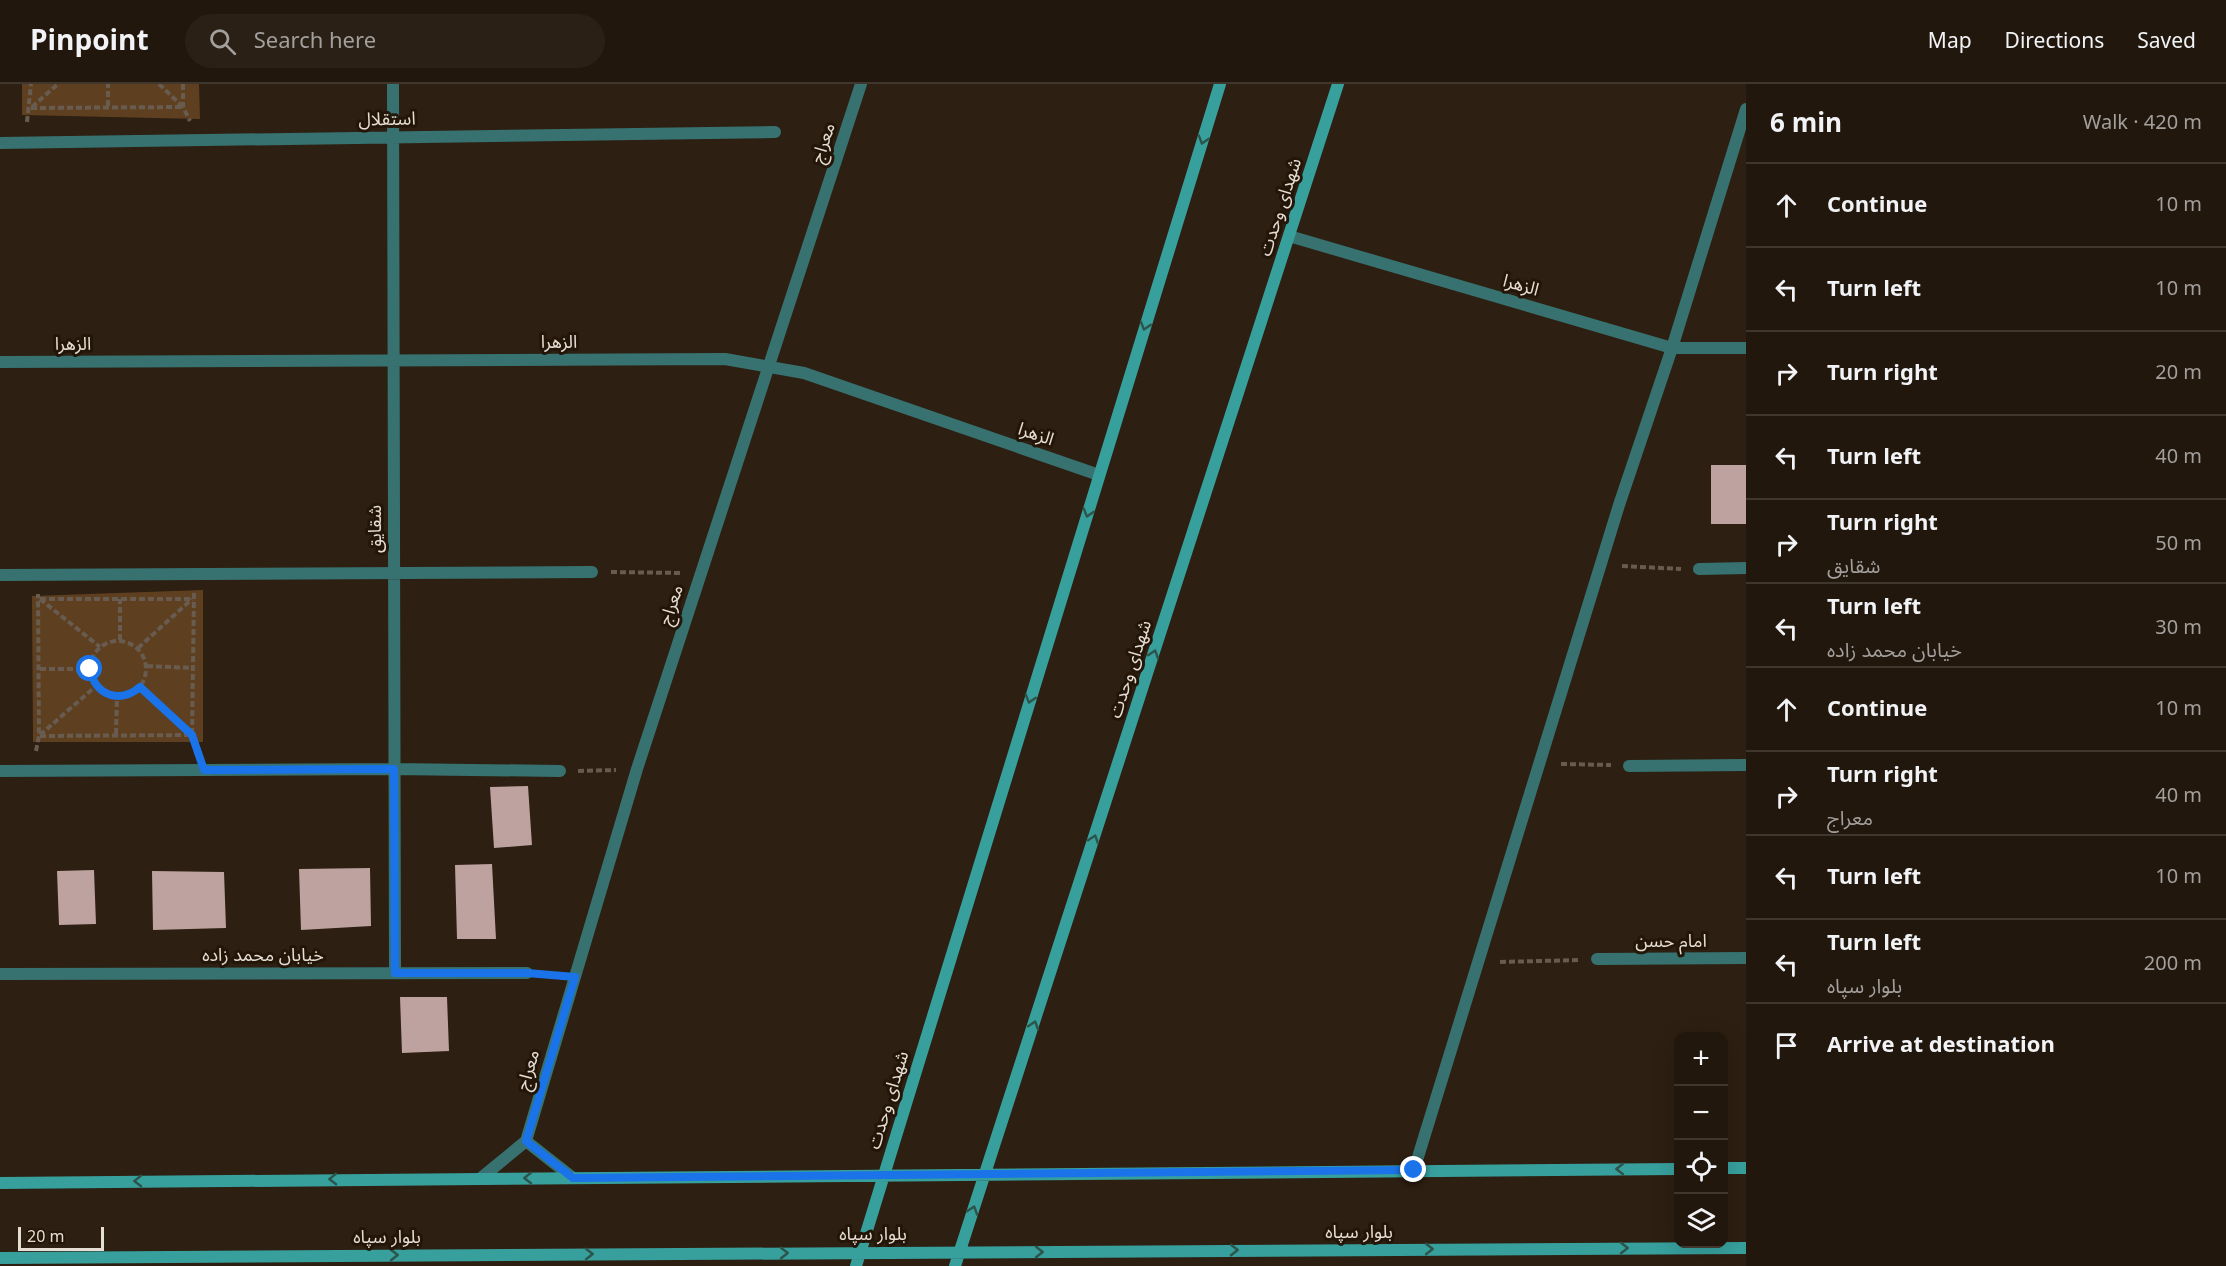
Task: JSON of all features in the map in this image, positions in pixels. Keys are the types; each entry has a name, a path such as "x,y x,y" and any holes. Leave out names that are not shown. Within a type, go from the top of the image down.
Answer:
{"main road":[{"name":"شهدای وحدت","path":"856,1266 1220,84"},
{"name":"شهدای وحدت","path":"955,1266 1338,84"},
{"path":"1728,1168 1746,1168"},
{"path":"0,1183 1674,1169"},
{"name":"بلوار سپاه","path":"0,1258 489,1260 860,1252 1746,1248"}],"street":[{"name":"شقایق","path":"393,84 395,973"},
{"name":"معراج","path":"526,1141 637,769 861,84"},
{"path":"1414,1170 1539,763 1746,109"},
{"name":"استقلال","path":"0,143 776,132"},
{"name":"الزهرا","path":"1289,236 1672,348 1746,348"},
{"name":"الزهرا","path":"0,362 725,359 804,373 1099,475"},
{"path":"1699,569 1746,568"},
{"path":"0,575 592,572"},
{"path":"1629,766 1746,765"},
{"path":"0,771 394,769 560,771"},
{"name":"امام حسن","path":"1597,959 1746,958"},
{"name":"خیابان محمد زاده","path":"0,974 527,973"},
{"path":"481,1178 526,1141 573,1178"}],"path":[{"path":"22,143 31,108 31,84"},
{"path":"31,108 58,84"},
{"path":"108,84 108,106"},
{"path":"159,84 183,107 201,140"},
{"path":"183,84 183,107"},
{"path":"31,108 183,107"},
{"path":"1601,565 1699,569"},
{"path":"592,572 700,573"},
{"path":"200,573 192,599 192,735 204,770"},
{"path":"31,574 40,599 39,736 31,770"},
{"path":"120,598 120,640"},
{"path":"40,599 192,599"},
{"path":"40,599 100,647"},
{"path":"138,648 192,599"},
{"path":"120,640 138,648 147,666 146,677 140,687 130,695 117,697 106,694 96,686 90,669 93,657 100,647 120,640"},
{"path":"147,666 192,668"},
{"path":"40,669 90,669"},
{"path":"39,736 96,686"},
{"path":"140,687 192,735"},
{"path":"116,734 117,697"},
{"path":"39,736 192,735"},
{"path":"1539,763 1629,766"},
{"path":"560,771 637,769"},
{"path":"1478,962 1597,959"}],"shaded area":[{"path":"22,84 199,84 200,119 22,115"},
{"path":"203,590 203,742 33,742 32,596"}],"building":[{"path":"1711,465 1746,465 1746,524 1711,524"},
{"path":"528,786 532,845 494,848 490,787"},
{"path":"492,864 496,939 457,939 455,865"},
{"path":"370,868 371,926 301,930 299,869"},
{"path":"94,870 96,924 59,925 57,871"},
{"path":"152,871 224,872 226,928 153,930"},
{"path":"400,997 447,997 449,1051 402,1053"}],"route":[{"path":"90,669 96,686 106,694 117,697 130,695 140,687 192,735 204,770 394,769 395,973 527,973 575,977 526,1141 573,1178 1414,1170"}]}
